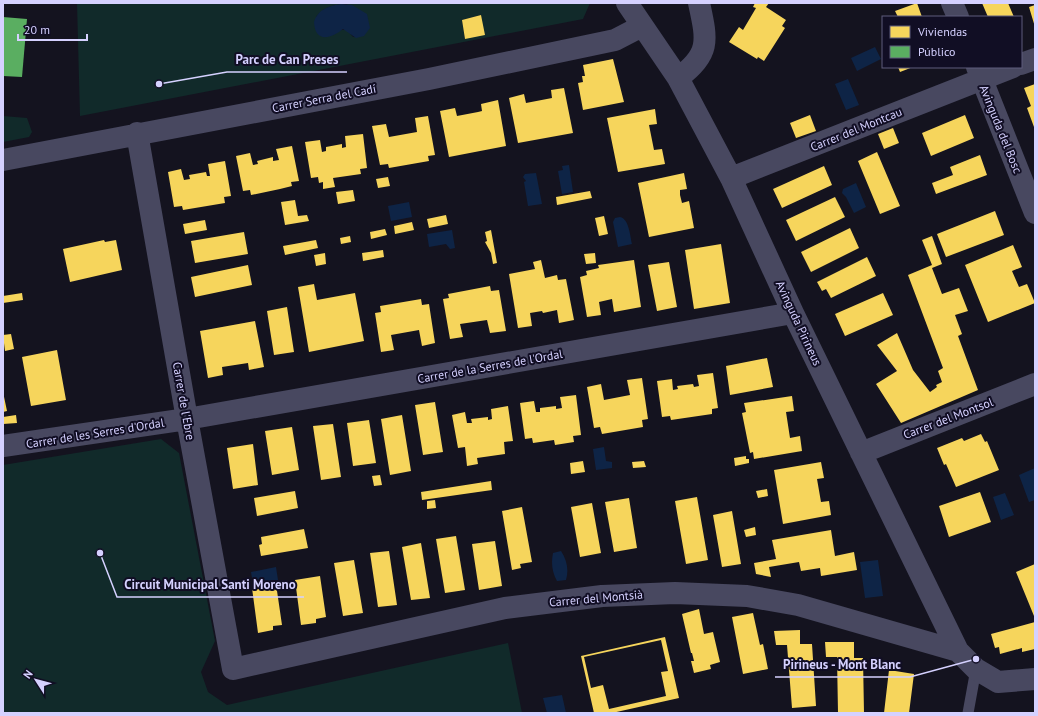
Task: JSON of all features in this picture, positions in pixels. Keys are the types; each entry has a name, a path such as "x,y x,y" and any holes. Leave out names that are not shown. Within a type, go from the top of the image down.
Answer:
{"street":[{"name":"Avinguda Pirineus","path":"627,3 678,78 731,178 793,313 958,651"},
{"path":"678,78 699,60 706,36 699,3"},
{"path":"952,3 958,16"},
{"name":"Carrer Serra del Cadí","path":"3,160 137,133 429,79 615,40 642,26"},
{"path":"1022,64 1035,59"},
{"name":"Carrer del Montcau","path":"731,178 979,73 1007,68"},
{"name":"Avinguda del Bosc","path":"979,73 1035,213"},
{"name":"Carrer de l'Ebre","path":"137,133 233,670"},
{"name":"Carrer de la Serres de l'Ordal","path":"187,419 793,313"},
{"name":"Carrer del Montsol","path":"861,452 1035,384"},
{"name":"Carrer de les Serres d'Ordal","path":"3,446 187,419"},
{"name":"Carrer del Montsià","path":"233,670 505,608 602,596 675,592 747,596 798,605 958,651"},
{"path":"958,651 976,669 998,682 1035,679"}],"lane":[{"path":"968,713 976,669"}],"green space":[{"path":"77,3 590,3 583,19 80,116","holes":["347,4 359,37 353,37 347,30 342,30 316,17 322,11 330,7","481,15 465,39 462,20"]},
{"path":"3,116 27,118 32,132 29,137 3,142"},
{"path":"161,439 179,453 215,641 201,672 208,692 227,705 508,643 522,713 3,713 3,465"}],"water":[{"path":"341,4 352,5 367,14 370,28 364,36 356,38 343,29 329,37 317,34 314,22 318,14 328,7"},
{"path":"875,47 881,59 857,71 851,58"},
{"path":"848,79 859,105 846,110 835,84"},
{"path":"569,165 573,192 562,194 558,171 563,170 562,166"},
{"path":"536,173 542,204 528,206 524,182 526,181 523,177 525,174"},
{"path":"856,183 866,207 854,213 846,197 842,193 843,189"},
{"path":"409,202 412,217 391,221 388,206"},
{"path":"615,218 623,218 627,224 632,244 618,247 613,222"},
{"path":"452,230 455,248 450,249 446,244 429,247 427,234"},
{"path":"604,447 606,461 612,462 612,468 596,470 593,449"},
{"path":"1035,468 1035,500 1029,502 1019,475"},
{"path":"1005,493 1014,515 1001,520 993,497"},
{"path":"561,551 567,565 567,576 566,580 557,581 553,571 552,557 553,553"},
{"path":"878,560 883,596 865,598 860,562"},
{"path":"276,567 278,580 253,584 251,572"},
{"path":"562,695 566,713 547,713 543,698"}],"building: Viviendas":[{"path":"755,3 769,3 766,7 786,20 782,26 785,28 764,61 758,57 757,59 729,42 739,27 743,30 756,8 753,7"},
{"path":"917,3 922,16 898,16 895,11"},
{"path":"982,3 1008,3 1014,16 988,16"},
{"path":"1035,5 1035,27 1029,7"},
{"path":"481,15 485,35 465,39 462,20"},
{"path":"613,59 624,102 583,110 578,83 583,82 582,76 585,76 583,65"},
{"path":"898,68 910,68 900,72"},
{"path":"1035,84 1034,127 1027,108 1031,106 1024,88"},
{"path":"564,88 573,133 518,143 509,98 524,94 526,103 552,98 551,90"},
{"path":"498,100 506,146 449,157 440,111 455,108 457,116 482,111 481,104"},
{"path":"655,109 657,124 649,125 654,150 662,149 665,164 618,172 607,118"},
{"path":"810,115 816,131 796,138 790,123"},
{"path":"965,115 974,138 931,156 922,133"},
{"path":"428,116 435,155 428,156 429,161 389,168 388,164 380,165 372,126 386,124 389,137 417,132 415,118"},
{"path":"893,128 899,143 884,149 878,134"},
{"path":"363,134 367,168 360,169 361,174 333,178 335,187 323,189 323,182 319,183 318,177 311,178 305,142 320,140 322,152 326,151 326,147 342,144 342,148 346,147 345,136"},
{"path":"292,146 299,181 291,182 292,186 251,195 250,190 243,191 236,156 250,153 253,165 258,164 257,161 273,157 273,161 279,160 276,149"},
{"path":"877,152 900,206 880,214 858,161"},
{"path":"980,155 987,175 936,194 932,183 953,175 950,167"},
{"path":"225,161 231,196 224,197 225,203 183,210 182,206 174,207 168,172 181,169 184,180 190,179 189,175 206,172 207,176 210,176 208,164"},
{"path":"824,166 832,185 782,208 773,189"},
{"path":"684,173 687,189 680,190 680,195 682,203 689,201 694,228 649,237 638,183"},
{"path":"388,177 390,186 378,188 376,179"},
{"path":"353,190 355,201 338,204 336,192"},
{"path":"590,191 592,198 557,205 556,197"},
{"path":"835,197 845,217 796,241 786,220"},
{"path":"295,200 298,216 307,215 309,221 285,225 281,202"},
{"path":"995,211 1004,235 946,257 937,234"},
{"path":"446,215 448,224 429,228 427,219"},
{"path":"604,216 608,234 599,236 595,218"},
{"path":"205,220 207,230 185,234 183,224"},
{"path":"412,222 414,230 395,234 394,226"},
{"path":"850,228 859,248 811,272 801,252"},
{"path":"385,229 387,235 371,239 370,232"},
{"path":"491,230 497,263 493,264 491,253 485,242 487,241 485,232"},
{"path":"244,232 248,254 195,263 191,241"},
{"path":"350,236 351,242 341,244 340,238"},
{"path":"932,236 942,264 932,268 942,294 959,288 968,311 955,315 962,334 958,336 978,390 901,423 876,384 897,371 877,345 897,333 913,370 930,392 937,387 936,385 942,382 938,371 943,368 908,275 932,265 922,240"},
{"path":"104,240 105,242 116,240 122,270 70,282 63,249"},
{"path":"316,240 318,248 285,255 283,246"},
{"path":"721,244 730,303 694,309 685,250"},
{"path":"1013,245 1022,267 1012,271 1019,287 1027,284 1035,303 988,322 965,265"},
{"path":"383,250 384,257 363,261 362,253"},
{"path":"325,253 326,264 316,266 314,255"},
{"path":"595,253 596,263 586,264 584,254"},
{"path":"867,257 876,276 831,298 826,289 822,291 817,282"},
{"path":"541,260 545,278 557,275 558,280 566,279 574,320 559,323 557,310 543,313 542,311 530,313 532,326 518,328 509,274 535,269 533,262"},
{"path":"634,260 641,307 614,312 612,299 599,302 601,315 587,317 580,277 587,275 586,271 599,268 598,265"},
{"path":"669,262 677,307 657,311 648,265"},
{"path":"248,265 252,285 195,297 191,277"},
{"path":"314,284 317,300 355,293 364,341 309,352 298,287"},
{"path":"490,286 491,291 499,290 506,331 490,333 487,320 460,324 463,337 450,339 443,299 449,298 448,294"},
{"path":"22,293 23,300 3,303 3,296"},
{"path":"883,293 893,315 845,336 835,314"},
{"path":"421,299 422,305 429,304 435,343 422,346 419,330 391,335 394,350 381,352 375,313 381,312 380,306"},
{"path":"287,307 294,352 274,355 267,311"},
{"path":"255,321 264,367 249,370 248,363 222,367 223,375 208,378 200,331"},
{"path":"11,334 14,349 5,351 3,335"},
{"path":"57,350 66,400 31,406 22,357"},
{"path":"767,358 773,387 730,395 726,366"},
{"path":"713,373 718,408 712,409 712,414 671,420 670,416 662,417 657,381 672,379 673,390 678,389 677,386 693,384 694,387 699,386 697,375"},
{"path":"642,378 648,419 642,420 643,427 602,434 600,427 594,428 587,387 601,384 604,400 630,395 627,380"},
{"path":"3,392 7,411 3,412"},
{"path":"576,395 581,435 573,436 574,442 555,445 554,440 533,443 532,438 525,439 520,403 534,401 536,412 540,412 540,408 556,406 556,409 562,408 560,397"},
{"path":"792,396 794,411 786,412 790,438 800,436 802,451 754,459 753,452 750,453 742,413 746,412 744,403"},
{"path":"435,402 443,452 423,455 415,405"},
{"path":"508,406 513,441 504,442 505,454 477,458 478,464 467,466 465,447 458,448 452,415 465,412 467,423 472,423 471,419 488,417 488,420 492,419 491,409"},
{"path":"16,415 17,423 3,424 3,417"},
{"path":"402,415 411,471 390,475 381,419"},
{"path":"369,420 376,463 353,466 347,423"},
{"path":"333,424 341,477 321,480 313,426"},
{"path":"292,427 299,470 272,475 265,431"},
{"path":"981,434 985,442 987,441 999,470 956,487 937,448 962,438 964,441"},
{"path":"253,444 258,485 233,489 227,448"},
{"path":"746,456 746,459 749,459 749,463 735,466 734,458"},
{"path":"583,461 585,472 571,474 570,463"},
{"path":"644,461 646,467 633,468 632,462"},
{"path":"821,462 824,478 817,479 821,502 829,501 831,515 783,524 774,470"},
{"path":"380,475 382,485 374,486 372,476"},
{"path":"491,481 492,490 422,500 421,492"},
{"path":"767,489 768,496 758,498 756,491"},
{"path":"295,491 298,508 257,516 254,498"},
{"path":"980,492 991,522 949,537 939,506"},
{"path":"697,497 708,560 686,564 675,501"},
{"path":"629,498 637,548 614,552 605,502"},
{"path":"435,500 436,508 427,509 427,501"},
{"path":"592,503 601,553 580,557 571,507"},
{"path":"522,507 532,562 520,564 521,568 512,570 502,511"},
{"path":"732,511 741,564 722,567 713,515"},
{"path":"755,527 756,535 746,537 744,530"},
{"path":"304,529 308,548 261,556 259,545 262,544 261,537"},
{"path":"831,530 835,556 854,552 857,570 821,576 820,568 801,571 799,562 769,567 771,577 756,574 754,563 776,559 772,540"},
{"path":"456,536 465,590 445,593 436,539"},
{"path":"495,541 502,586 479,590 472,544"},
{"path":"421,543 430,598 411,600 402,547"},
{"path":"389,551 397,605 378,607 370,553"},
{"path":"354,560 363,613 343,616 334,563"},
{"path":"1035,564 1035,616 1034,616 1016,572"},
{"path":"320,576 326,617 316,619 316,623 301,625 295,580"},
{"path":"276,584 282,625 273,626 273,630 258,633 252,588"},
{"path":"699,609 704,634 713,632 720,662 710,665 711,669 694,673 691,661 694,661 682,614"},
{"path":"753,613 760,645 763,644 768,669 743,674 732,617"},
{"path":"1035,622 1035,649 1022,652 1022,648 1000,654 999,647 995,648 991,634"},
{"path":"800,630 800,644 812,644 816,706 792,708 787,645 776,645 774,631"},
{"path":"665,637 679,698 612,713 594,713 581,656","holes":["661,640 668,671 661,672 666,696 609,709 603,685 591,688 584,657"]},
{"path":"825,642 854,642 854,658 863,658 864,713 838,713 837,657 826,657"},
{"path":"889,670 914,674 909,713 884,713"}],"building: Público":[{"path":"3,17 27,19 22,77 3,76"}],"place":[{"name":"Parc de Can Preses","path":"159,84"},
{"name":"Circuit Municipal Santi Moreno","path":"100,553"},
{"name":"Pirineus - Mont Blanc","path":"976,659"}]}
